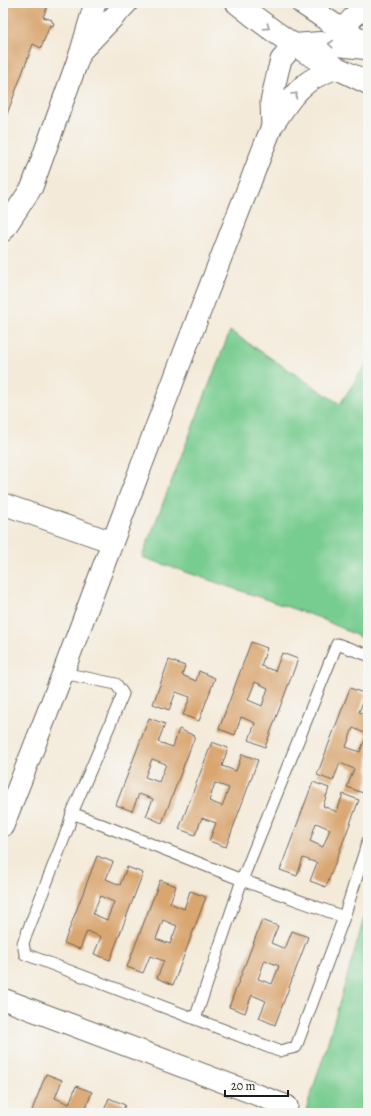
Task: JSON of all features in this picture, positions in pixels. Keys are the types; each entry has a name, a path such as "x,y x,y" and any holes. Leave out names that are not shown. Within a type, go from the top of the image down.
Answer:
{"main road":[{"path":"237,3 263,24 294,45 336,68 368,83"},
{"path":"302,3 342,30 368,43"},
{"path":"294,45 320,43 368,48"}],"street":[{"path":"3,231 32,187 82,51 95,3"},
{"path":"82,51 127,3"},
{"path":"342,30 361,3"},
{"path":"272,126 271,102 273,87 282,60 294,45"},
{"path":"3,826 63,673 186,346 272,126 288,103 308,82 336,68"},
{"path":"3,504 112,542"},
{"path":"3,999 287,1106"}],"lane":[{"path":"195,1019 242,880 337,644 368,655"},
{"path":"63,673 116,684 123,694 72,813 68,828 23,943 25,954 279,1051 296,1047 344,917 368,841"},
{"path":"72,813 242,880 344,917"}],"green space":[{"path":"230,331 340,404 368,361 368,641 320,618 142,557"},
{"path":"368,905 368,1113 305,1113 324,1055"}],"building":[{"path":"3,3 49,3 43,17 52,20 54,23 53,26 50,25 41,48 33,44 3,125"},
{"path":"251,642 267,648 261,666 275,671 282,653 298,659 265,747 249,740 255,723 241,717 235,735 219,729","holes":["255,682 268,688 262,706 248,700"]},
{"path":"169,660 185,666 182,675 196,681 199,671 215,678 199,721 183,715 190,697 176,692 169,710 153,704"},
{"path":"350,688 366,694 359,712 368,715 368,780 363,793 347,787 354,769 340,763 333,781 317,775","holes":["353,728 367,734 360,752 346,747"]},
{"path":"149,718 165,724 158,742 173,747 179,729 195,736 162,823 146,816 153,799 139,794 132,811 116,805","holes":["152,759 166,764 159,782 145,777"]},
{"path":"212,742 228,748 222,766 236,771 242,754 258,760 226,847 209,841 216,823 202,818 195,835 179,829","holes":["215,783 229,788 222,806 209,801"]},
{"path":"313,782 329,788 323,806 337,812 343,794 359,800 326,887 310,881 317,863 303,858 297,876 280,870","holes":["316,823 330,829 323,847 310,841"]},
{"path":"97,856 113,862 106,879 120,885 127,867 143,873 110,960 94,954 101,937 87,931 80,949 64,943","holes":["100,896 114,902 107,920 93,914"]},
{"path":"160,880 176,886 170,903 184,909 190,891 206,897 173,985 157,978 164,961 150,956 143,973 127,967","holes":["163,920 177,926 170,944 156,939"]},
{"path":"262,920 278,926 271,943 285,949 292,931 308,937 275,1025 259,1018 266,1001 252,995 245,1013 229,1007","holes":["265,960 279,966 272,984 258,979"]},
{"path":"46,1074 62,1080 55,1098 69,1104 76,1086 92,1092 84,1113 31,1113"},
{"path":"109,1098 125,1105 122,1113 103,1113"}]}
